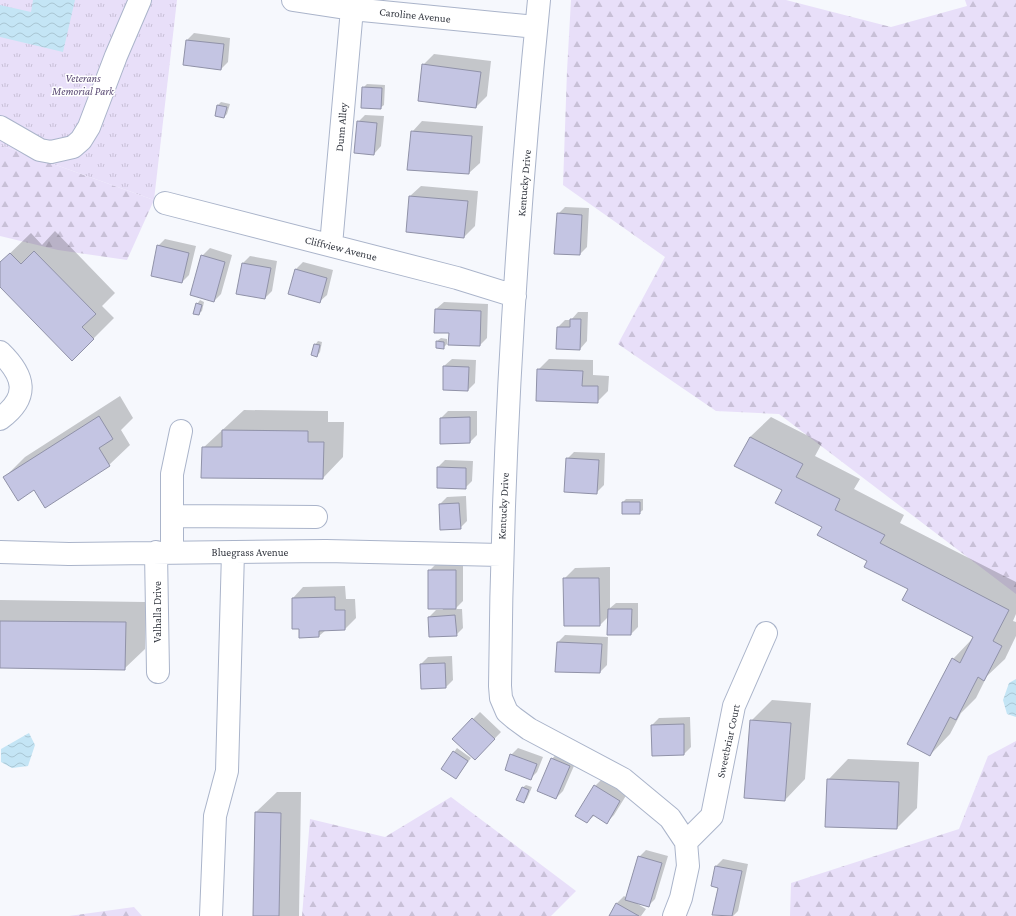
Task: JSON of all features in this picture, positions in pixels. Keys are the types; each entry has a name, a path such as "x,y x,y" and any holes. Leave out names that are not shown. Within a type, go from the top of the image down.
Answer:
{"street":[{"path":"0,127 40,150 45,151 60,151 73,147 81,140 89,127 116,56 140,0"},
{"name":"Caroline Avenue","path":"293,0 352,9 536,27"},
{"name":"Kentucky Drive","path":"539,0 515,296 501,555 501,698 507,712 528,729 623,779 670,818 686,842 688,866 681,898 674,916"},
{"name":"Dunn Alley","path":"331,245 352,9"},
{"name":"Cliffview Avenue","path":"165,203 457,278 515,296"},
{"path":"0,352 12,364 21,381 20,397 8,413 0,419"},
{"name":"Valhalla Drive","path":"158,672 164,552 172,516 172,474 181,431"},
{"path":"172,516 316,517"},
{"name":"Bluegrass Avenue","path":"0,552 69,554 233,552 501,555"},
{"path":"212,916 215,816 227,771 233,552"},
{"name":"Sweetbriar Court","path":"686,842 712,816 734,706 766,633"}],"green space":[{"name":"Veterans Memorial Park","path":"0,0 177,0 154,200 0,145"},
{"path":"571,0 786,0 891,27 967,6 965,0 1016,0 1016,594 779,414 716,411 618,344 665,257 563,185"},
{"path":"0,145 154,200 127,260 58,250 0,236"},
{"path":"1016,741 1016,916 790,916 791,883 959,829 988,756"},
{"path":"451,797 576,891 551,916 302,916 310,819 385,837"},
{"path":"134,907 142,916 69,916"}],"water":[{"path":"33,0 75,0 63,52 0,37 0,5 31,12"},
{"path":"1016,679 1016,717 1007,714 1003,700 1009,683"},
{"path":"29,733 35,745 28,766 12,768 1,762 1,749"}],"building":[{"path":"186,40 224,44 221,70 183,65"},
{"path":"422,64 481,72 476,108 418,101"},
{"path":"362,87 382,88 381,109 361,108"},
{"path":"217,105 227,107 224,118 215,116"},
{"path":"357,121 377,123 374,155 354,153"},
{"path":"411,131 472,136 469,174 407,170"},
{"path":"409,196 468,201 464,238 406,232"},
{"path":"557,213 582,215 580,255 554,254"},
{"path":"157,245 189,253 182,283 151,276"},
{"path":"34,251 96,314 82,327 94,339 72,361 0,287 0,262 10,253 21,264"},
{"path":"201,255 225,262 214,302 190,295"},
{"path":"242,263 271,268 265,299 236,294"},
{"path":"295,269 327,278 320,303 288,294"},
{"path":"196,303 202,305 199,315 193,314"},
{"path":"435,309 481,311 480,346 448,345 449,333 434,333"},
{"path":"570,319 581,319 580,350 556,349 557,327 570,327"},
{"path":"436,341 444,342 444,349 436,348"},
{"path":"314,344 320,345 317,357 311,355"},
{"path":"443,366 469,367 468,391 443,390"},
{"path":"537,369 583,371 582,386 598,386 598,403 536,401"},
{"path":"99,416 113,439 99,448 110,466 45,508 34,490 18,501 3,477"},
{"path":"470,417 470,443 440,444 440,418"},
{"path":"222,430 308,431 308,442 324,442 323,479 201,478 202,447 222,447"},
{"path":"750,437 803,464 796,477 840,499 835,510 885,535 880,543 1009,610 993,641 1002,646 984,681 978,677 956,720 950,717 930,756 907,744 952,658 960,663 973,637 902,600 908,589 864,567 867,561 817,535 822,527 775,503 782,490 734,466"},
{"path":"566,458 599,460 597,494 564,492"},
{"path":"437,467 466,468 466,489 437,488"},
{"path":"622,502 640,502 640,514 622,514"},
{"path":"459,503 461,529 440,530 439,504"},
{"path":"428,570 456,570 456,609 428,609"},
{"path":"563,578 599,578 600,626 564,626"},
{"path":"335,597 335,610 345,610 345,630 319,631 319,637 299,638 299,629 292,629 292,598"},
{"path":"608,609 632,609 631,635 607,635"},
{"path":"455,615 457,636 429,637 428,617"},
{"path":"0,621 126,622 125,670 0,668"},
{"path":"557,642 602,644 600,673 555,672"},
{"path":"445,663 446,688 421,689 420,664"},
{"path":"472,718 495,739 475,760 452,739"},
{"path":"750,720 791,723 785,801 744,798"},
{"path":"684,724 684,755 652,756 651,725"},
{"path":"453,751 468,761 456,779 441,769"},
{"path":"510,754 537,764 531,780 505,770"},
{"path":"551,758 570,766 556,799 537,791"},
{"path":"827,779 899,782 897,829 825,827"},
{"path":"594,785 620,801 607,824 593,815 587,823 575,816"},
{"path":"522,787 529,790 524,803 516,800"},
{"path":"255,812 281,813 279,916 253,916"},
{"path":"638,856 662,863 649,907 625,900"},
{"path":"715,866 742,871 732,916 712,915 718,888 711,886"},
{"path":"616,903 639,916 609,916"}]}
